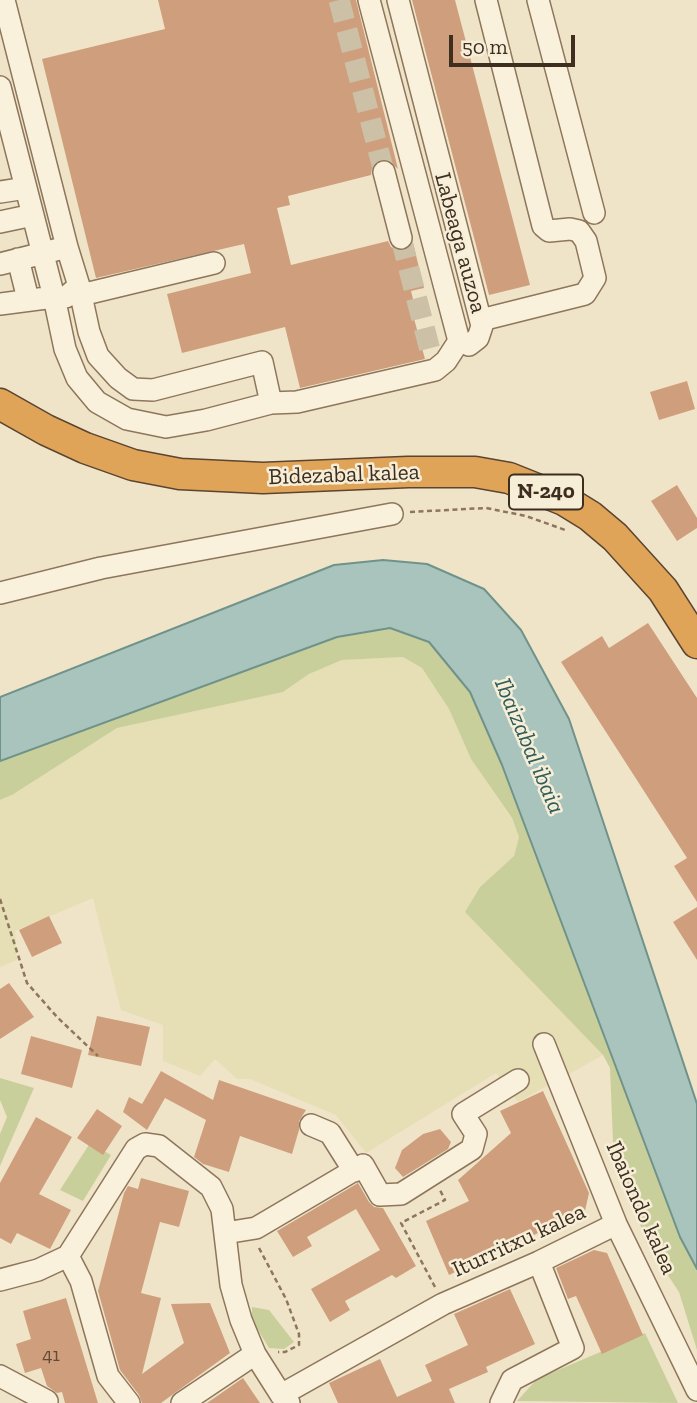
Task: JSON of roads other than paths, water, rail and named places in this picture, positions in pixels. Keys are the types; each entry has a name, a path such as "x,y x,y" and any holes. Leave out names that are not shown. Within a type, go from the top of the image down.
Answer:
{"highway":[{"name":"Bidezabal kalea","path":"0,404 85,449 133,465 180,474 263,478 475,472 509,478 564,500 590,516 615,537 663,590 697,643"}],"street":[{"path":"4,0 89,332 98,356 118,378 133,389 153,390 262,362 271,403"},
{"name":"Labeaga auzoa","path":"43,254 65,349 77,378 97,402 127,419 166,427 206,420 271,403 297,402 433,362 446,361 459,341 369,0"},
{"name":"Labeaga auzoa","path":"398,0 481,320"},
{"path":"459,341 469,345 478,338 481,320 586,294 595,278 586,241 579,231 549,231 544,226 486,0"},
{"path":"538,0 594,213"},
{"path":"0,87 43,254"},
{"path":"384,172 401,237"},
{"path":"0,192 26,188"},
{"path":"0,222 33,215"},
{"path":"28,299 9,261 67,247"},
{"path":"0,304 66,297 80,290 214,263"},
{"name":"Bidezabal kalea","path":"0,593 101,568 392,514"},
{"name":"Ibaiondo kalea","path":"544,1044 616,1224 697,1390"},
{"path":"311,1125 330,1133 380,1195 401,1194 472,1149 476,1134 463,1114 519,1080"},
{"path":"0,1280 38,1270 68,1256 136,1149 145,1144 159,1146 211,1187 222,1209 231,1285 240,1320 255,1354 285,1399"},
{"path":"225,1233 256,1228 358,1168"},
{"name":"Iturritxu kalea","path":"285,1399 443,1304 539,1262 616,1224"},
{"path":"68,1256 81,1281 108,1376 129,1403"},
{"path":"501,1403 512,1380 573,1348 539,1262"},
{"path":"181,1403 255,1354"},
{"path":"0,1376 47,1401"}],"water":[{"name":"Ibaizabal ibaia","path":"383,560 427,564 484,589 521,630 569,719 697,1104 697,1269 680,1237 502,765 470,692 429,642 390,628 337,637 0,761 0,697 334,565"}],"tunnel":[{"path":"339,0 384,172"},
{"path":"401,238 431,354"}]}
